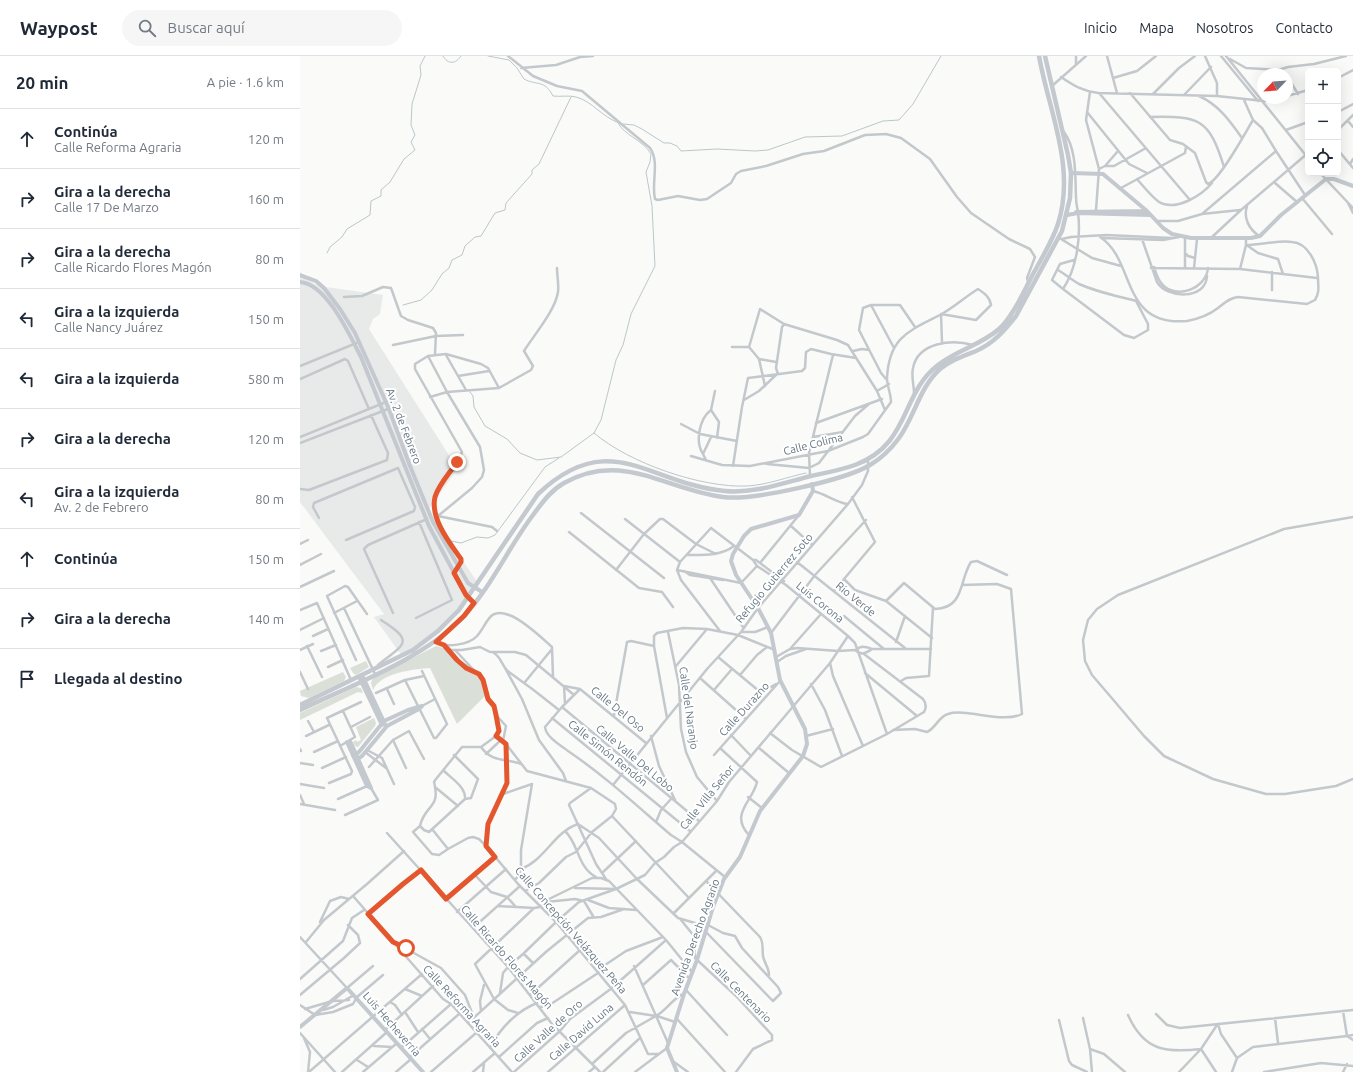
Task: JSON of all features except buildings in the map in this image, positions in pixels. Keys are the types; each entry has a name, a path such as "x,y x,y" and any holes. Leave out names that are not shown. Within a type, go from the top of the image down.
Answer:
{"main road":[{"path":"301,706 436,642 464,616 474,603 546,497 564,483 575,478 603,469 624,470 694,492 724,498 762,496 846,475 870,466 882,458 902,435 925,387 940,370 957,358 991,342 1003,333 1016,316 1058,226 1065,172 1039,56"},
{"path":"414,652 444,626 468,597 538,494 554,479 572,469 598,462 622,461 701,486 724,491 746,491 855,465 868,459 889,442 896,433 914,395 933,369 957,353 975,346 1001,327 1045,256 1060,238 1067,215 1073,173 1051,86 1046,57"},
{"path":"301,706 352,680 361,678"}],"street":[{"path":"508,56 521,68 533,76 553,84 582,91 650,148 654,157 653,191 655,199 658,200 678,196 707,200 731,183 736,174 741,171 766,166 803,154 824,151 865,135 886,134 901,138 930,159 957,197 972,213 1009,239 1030,249 1035,257 1027,278 1028,283"},
{"path":"521,68 556,65 579,57 593,56"},
{"path":"1076,56 1076,64"},
{"path":"1051,86 1086,56"},
{"path":"1107,56 1117,93"},
{"path":"1113,78 1137,71 1156,56"},
{"path":"1153,94 1179,68 1194,56"},
{"path":"1204,56 1211,67 1217,83 1218,96"},
{"path":"1221,56 1257,100"},
{"path":"1226,56 1246,68 1257,69"},
{"path":"1226,56 1257,94"},
{"path":"1285,68 1314,64 1346,56"},
{"path":"1184,95 1211,67"},
{"path":"1341,76 1353,70"},
{"path":"1061,77 1078,88 1098,93 1218,96 1257,101"},
{"path":"1293,86 1298,94"},
{"path":"1293,95 1305,91"},
{"path":"1090,92 1086,120 1099,171 1096,210"},
{"path":"1098,93 1190,200"},
{"path":"1130,93 1170,140 1183,144 1195,153 1206,182 1208,184 1213,183"},
{"path":"1197,96 1206,100 1224,113 1242,138"},
{"path":"1244,100 1252,120 1262,128 1304,197 1332,234"},
{"path":"1266,104 1305,154"},
{"path":"1341,110 1353,104"},
{"path":"1087,112 1126,160 1133,166 1147,173"},
{"path":"1341,127 1353,115"},
{"path":"1150,117 1179,116 1200,122 1211,132 1224,167"},
{"path":"1137,179 1160,202 1178,204 1190,200 1213,183 1252,120"},
{"path":"1348,120 1353,127"},
{"path":"1286,130 1305,123"},
{"path":"1121,188 1185,153 1186,147"},
{"path":"1105,166 1114,166 1146,148"},
{"path":"1202,214 1276,150"},
{"path":"1063,289 1070,278 1078,237 1073,173 1099,171 1118,151"},
{"path":"1341,154 1353,168"},
{"path":"1211,238 1241,210 1305,158"},
{"path":"1350,164 1353,159"},
{"path":"1099,171 1147,211 1155,221 1172,234 1183,237"},
{"path":"1323,176 1353,208"},
{"path":"1060,238 1101,237 1163,240 1183,237 1246,238 1260,236 1297,202 1326,179 1334,179 1353,186"},
{"path":"1275,183 1297,202"},
{"path":"1348,203 1353,213"},
{"path":"1247,205 1245,212 1246,218 1252,230 1260,236"},
{"path":"1067,215 1076,212 1096,210 1147,211"},
{"path":"1155,221 1178,221 1202,214 1241,210"},
{"path":"1076,212 1150,215"},
{"path":"1101,237 1106,235 1172,238"},
{"path":"1074,260 1060,264 1052,280 1124,335 1134,338 1148,330 1148,324 1117,258 1101,237"},
{"path":"1183,237 1186,254 1185,268"},
{"path":"1060,238 1092,258 1121,266"},
{"path":"1194,268 1197,238"},
{"path":"1240,269 1247,245 1246,238"},
{"path":"1142,239 1150,264 1162,284 1174,290 1186,291 1200,285 1207,276 1208,268"},
{"path":"1058,270 1090,288 1136,301 1157,316 1165,319 1186,321 1211,313 1232,298 1238,297 1300,304 1312,303 1318,294 1318,269 1313,258 1305,248 1293,242 1247,245"},
{"path":"1247,245 1258,253 1278,259 1283,274"},
{"path":"1186,254 1195,258"},
{"path":"430,397 447,392 499,388 531,370 532,365 524,351 555,300 558,292 558,268"},
{"path":"1153,268 1240,269 1317,278"},
{"path":"1272,272 1272,290"},
{"name":"Av. 2 de Febrero","path":"300,276 316,281 329,294 340,309 359,342 386,402 431,517 468,583 482,592"},
{"name":"Av. 2 de Febrero","path":"300,282 316,289 324,297 354,343 426,519 454,573 468,597 474,603"},
{"path":"344,297 362,296 383,287 391,288 401,316 408,320 431,326 435,330 435,354"},
{"path":"887,380 894,348 904,335 915,327 941,314 978,289 986,295 991,302 991,305 979,319 973,321 941,314"},
{"path":"894,348 871,305 900,305 915,327"},
{"name":"Calle Colima","path":"691,456 706,461 733,466 762,464 828,450 868,434 891,402 889,384 881,373 859,330 862,309 871,305"},
{"path":"749,348 760,310 784,324 837,340 848,345 882,399 885,410"},
{"path":"941,314 942,342"},
{"path":"778,374 776,362 782,327 784,324"},
{"path":"393,345 436,336 463,335"},
{"path":"300,366 359,342"},
{"path":"914,395 913,368 917,359 924,352 942,342 962,342 975,346"},
{"path":"732,347 749,348 759,359 765,386"},
{"path":"852,351 862,349 869,350"},
{"path":"733,466 748,378 804,370 806,352 808,350 856,358"},
{"path":"454,573 459,567 461,559 441,527 436,515 435,503 436,496 460,458 462,452 430,397 415,366 418,360 428,356 435,354 446,354 481,364 490,371 499,388"},
{"path":"446,354 466,390"},
{"path":"810,476 809,453 832,355"},
{"path":"428,356 447,392 480,447 484,470 482,477 472,488 437,515 492,527 498,531"},
{"path":"300,378 345,359 348,361 369,409"},
{"path":"759,359 776,362"},
{"path":"458,376 490,371"},
{"path":"743,401 765,386 778,374"},
{"path":"877,391 889,384"},
{"path":"706,461 700,448 701,423 705,414 711,410 716,391"},
{"path":"816,424 882,399"},
{"path":"300,437 386,402"},
{"path":"762,464 809,468 819,462 855,416 869,404"},
{"path":"300,443 389,409"},
{"path":"711,410 718,422 717,438"},
{"path":"300,489 309,490 388,460 388,453 371,415"},
{"path":"681,424 700,434 737,441"},
{"path":"812,437 844,432"},
{"path":"704,454 711,437"},
{"path":"868,459 870,466"},
{"path":"319,518 313,507 314,503 395,468 399,470 410,466"},
{"name":"Refugio Gutierrez Soto","path":"613,785 651,736 741,632 743,627 758,608 848,504 862,485 870,466"},
{"path":"346,540 414,511 415,507 399,470"},
{"path":"760,563 799,515 813,491 812,484"},
{"path":"724,491 724,498"},
{"path":"813,491 827,495 837,502 848,504"},
{"path":"834,591 845,580 875,541 866,520 852,498"},
{"path":"581,513 664,578"},
{"path":"799,515 751,529 735,548 732,554 731,562 733,569 758,608 771,633 777,660 779,682 794,705 806,736 803,756"},
{"path":"393,613 364,549 368,544 431,517"},
{"path":"1353,517 1284,529 1118,595 1098,609 1088,620 1083,640 1085,661 1092,674 1149,741 1164,756 1189,770 1213,780 1266,794 1285,794 1336,786 1353,779"},
{"path":"625,518 680,562"},
{"path":"616,570 657,520 664,519 696,544 716,554"},
{"path":"771,633 815,575 866,520"},
{"path":"416,618 452,600 419,522"},
{"path":"791,526 812,545"},
{"name":"Luis Corona","path":"696,544 711,528 735,548 753,560 757,566 786,585 848,636 855,643 856,650 887,734"},
{"path":"569,532 639,588 662,592 673,607"},
{"path":"300,544 308,540"},
{"path":"696,544 680,562 677,570 681,580 720,631"},
{"path":"687,555 716,554 735,548"},
{"path":"300,565 321,554"},
{"path":"753,560 760,563 782,582"},
{"path":"886,601 904,583 935,609 949,606 960,594 967,568 972,562 977,561 1007,575"},
{"name":"Rio Verde","path":"797,562 905,649"},
{"path":"741,583 757,566"},
{"path":"677,570 728,579 741,583"},
{"path":"300,587 334,571"},
{"path":"684,571 687,574 728,579"},
{"path":"710,578 743,627"},
{"path":"845,580 855,590 886,601 932,638"},
{"path":"893,730 916,729 928,732 932,730 940,717 950,713 996,717 1018,716 1022,714 1011,590 997,584 962,585"},
{"path":"356,660 326,597 346,586 367,614"},
{"path":"334,613 357,601"},
{"path":"300,610 317,603 352,680"},
{"path":"901,681 906,678 929,676 933,606"},
{"path":"344,608 375,671 401,647 403,638 399,632 381,620"},
{"path":"436,642 444,645 459,644 473,639 490,617 501,613 516,618 550,645 552,649 553,677"},
{"path":"777,660 790,649 821,614"},
{"path":"844,616 885,650"},
{"path":"896,642 905,616"},
{"path":"300,630 324,618"},
{"path":"741,632 756,632 768,627"},
{"path":"667,718 654,646 655,634 683,628 706,629 738,635 775,650"},
{"path":"313,636 328,629"},
{"path":"675,666 706,629"},
{"name":"Calle del Naranjo","path":"668,632 681,703 681,729 688,758 697,777 717,801"},
{"name":"Calle Villa Señor","path":"574,888 616,889 645,874 655,863 682,842 717,801 741,767 752,756 830,663 848,636"},
{"path":"614,715 625,646 627,642 631,641 654,646"},
{"path":"300,650 313,644"},
{"path":"321,651 336,645"},
{"path":"444,645 457,660 479,674"},
{"path":"308,646 322,677"},
{"path":"455,651 480,647 494,652 499,656 522,699 539,740 563,773 566,781"},
{"path":"740,675 757,655 768,647"},
{"path":"790,649 838,651 856,650 859,647 885,650 931,649"},
{"path":"432,830 448,849 439,855 432,854 413,832 420,826 426,812 436,799 436,787 434,782 444,771 454,755 462,747 482,747 496,736 499,731 494,706 488,699 483,680 479,674 455,651 447,648"},
{"path":"525,682 538,664 552,649"},
{"path":"777,660 806,649"},
{"path":"864,654 872,649"},
{"path":"770,733 803,756 821,766 887,734 926,709 926,702 923,699 901,681 864,654 859,653 856,650"},
{"path":"494,652 515,652 526,655 574,695"},
{"path":"718,658 758,691 762,692 779,682"},
{"path":"328,667 343,660"},
{"path":"830,663 833,676 863,746"},
{"path":"505,668 525,682 559,710"},
{"path":"714,690 732,669"},
{"path":"405,680 434,738 436,738 447,724 422,671"},
{"path":"300,672 308,689"},
{"path":"864,672 917,716"},
{"path":"376,693 405,680 424,676"},
{"path":"361,678 384,725"},
{"name":"Calle del Naranjo","path":"700,678 746,719"},
{"name":"Calle Durazno","path":"714,755 779,682"},
{"path":"811,684 825,710 842,756"},
{"path":"564,686 580,689"},
{"path":"564,686 565,704"},
{"path":"387,688 394,704"},
{"path":"580,689 559,710 545,729 559,744 587,764 725,878"},
{"name":"Calle Del Oso","path":"580,689 614,715 646,743"},
{"path":"356,757 384,725 400,715 435,699"},
{"path":"329,783 351,774 352,771 327,718 361,702"},
{"name":"Calle Valle Del Lobo","path":"562,707 630,762 699,821"},
{"path":"340,746 349,742 355,737 343,711"},
{"path":"486,754 502,741 506,726 496,715"},
{"path":"351,728 370,717"},
{"name":"Calle Simón Rendón","path":"552,718 690,831"},
{"path":"308,720 314,732"},
{"path":"306,736 329,725"},
{"path":"356,757 366,751 384,725"},
{"path":"806,736 833,729"},
{"path":"369,767 393,740 409,731 424,760"},
{"path":"731,735 752,756"},
{"path":"496,736 506,744 527,771 591,788 615,804 616,809 612,816 592,832 576,852 566,857 539,883 525,891"},
{"path":"651,736 659,766 675,801"},
{"path":"393,740 406,768"},
{"path":"314,752 338,741"},
{"path":"345,815 378,800 349,742"},
{"path":"486,846 488,824 507,783 506,744"},
{"path":"482,747 486,754 494,759 507,762 510,761 523,765"},
{"path":"720,748 757,782 748,797 740,822 742,828 748,835"},
{"path":"758,748 789,773"},
{"path":"366,751 382,758 394,784"},
{"path":"366,751 387,769"},
{"path":"420,826 426,831 432,830 465,799 471,798 478,778 454,755"},
{"name":"Avenida Derecho Agrario","path":"668,1046 684,992 693,972 718,894 725,878 737,862 748,835 762,808 803,756"},
{"path":"322,768 346,757"},
{"path":"300,763 314,765"},
{"path":"444,771 463,789 465,799"},
{"path":"300,784 324,788"},
{"path":"503,794 532,784 524,831 521,869 515,880"},
{"path":"338,799 370,786"},
{"path":"436,787 458,806"},
{"path":"591,788 570,803 570,805 585,840 602,873 693,972"},
{"path":"300,795 304,804"},
{"path":"748,797 762,808"},
{"path":"656,822 662,808 671,798"},
{"path":"300,804 335,810"},
{"path":"612,816 689,898"},
{"path":"521,869 537,860 565,831 578,824"},
{"path":"578,824 592,832 637,879 674,912 694,936 694,957 697,960"},
{"path":"565,831 573,838 576,852 587,872 596,877 606,879"},
{"name":"Calle Ricardo Flores Magón","path":"387,833 508,967 548,1018 600,1072"},
{"name":"Calle Concepción Velázquez Peña","path":"448,849 468,838 476,837 486,846 520,886 556,922 579,951 612,988 630,1012 648,1054 658,1054"},
{"path":"602,873 636,841"},
{"path":"306,942 320,924 404,851"},
{"path":"446,899 495,857"},
{"path":"368,914 421,870"},
{"path":"457,912 506,870"},
{"path":"674,912 716,871"},
{"path":"474,874 491,892 507,897 516,907"},
{"name":"Calle Villa Señor","path":"484,984 475,964 477,960 534,908 596,877"},
{"path":"706,881 763,941 763,957 768,968 769,975"},
{"path":"473,928 520,886"},
{"path":"500,993 503,973 556,922 579,902 616,889"},
{"name":"Calle Reforma Agraria","path":"353,896 443,999 451,1004 513,1072"},
{"path":"320,924 330,901 341,897 349,899"},
{"path":"545,903 575,899 586,900 609,908 636,910"},
{"path":"586,900 593,916"},
{"path":"497,906 534,908"},
{"path":"468,1023 482,1012 516,978 566,934 588,918 593,916 601,917 624,909"},
{"path":"300,979 344,941 348,925 352,918 364,910"},
{"path":"680,919 695,923 706,932 773,1001 781,993 778,986 769,975 742,948 735,936 723,934 708,925"},
{"path":"300,996 344,958 360,941 358,935 348,925"},
{"path":"300,937 347,988"},
{"path":"540,1007 548,1006 598,973 605,965 626,951 664,939"},
{"name":"Calle Valle de Oro","path":"513,1072 560,1031 570,1019 612,988 664,939"},
{"path":"393,942 441,968 465,995 474,1018"},
{"path":"530,994 579,951"},
{"path":"524,954 533,963"},
{"path":"643,985 672,960 690,979"},
{"name":"Calle Centenario","path":"697,960 736,996 772,1035 772,1040 753,1049 749,1053 736,1072"},
{"path":"300,1027 373,966"},
{"path":"634,966 668,1046 675,1071"},
{"path":"309,1072 422,974"},
{"path":"320,1010 333,1007 349,1000 384,975"},
{"path":"482,1012 480,1002 484,984"},
{"path":"484,984 494,999 508,1010 518,1013"},
{"path":"342,1072 374,1046 386,1031 433,986"},
{"name":"Luis Hecheverria","path":"347,988 374,1016 422,1072"},
{"path":"405,989 422,996"},
{"path":"592,1064 636,1026 663,1012 684,992 727,1035"},
{"path":"300,1005 315,1015 353,1004 356,996"},
{"path":"305,1009 332,1001 349,1000"},
{"path":"390,1002 395,1005 418,1032"},
{"path":"490,1048 494,1040 518,1013 537,1003"},
{"path":"401,1048 451,1004"},
{"name":"Calle David Luna","path":"548,1072 625,1005"},
{"path":"1156,1014 1167,1025 1180,1028 1353,1010"},
{"path":"1343,1011 1347,1036 1353,1040"},
{"path":"630,1012 676,1020 725,1072"},
{"path":"396,1072 430,1039 459,1014"},
{"path":"1128,1015 1134,1030 1146,1041 1160,1048 1175,1052 1201,1049"},
{"path":"499,1057 537,1023 548,1018"},
{"path":"1083,1018 1090,1050 1092,1072"},
{"path":"1275,1018 1278,1043"},
{"path":"1059,1020 1069,1061 1072,1065 1087,1072"},
{"path":"1181,1071 1201,1049 1218,1025"},
{"path":"1218,1025 1221,1034 1237,1058"},
{"path":"422,1029 430,1039"},
{"path":"432,1072 476,1033"},
{"path":"301,1034 335,1072"},
{"path":"301,1034 310,1052 309,1072"},
{"path":"1232,1072 1237,1058 1253,1046 1353,1035"},
{"path":"603,1072 640,1038"},
{"path":"362,1072 397,1043"},
{"path":"374,1046 392,1047"},
{"path":"635,1072 668,1046"},
{"path":"1201,1049 1216,1072"},
{"path":"1090,1050 1104,1054 1125,1072"},
{"path":"473,1072 495,1053"},
{"path":"357,1060 368,1067"},
{"path":"672,1061 688,1072"},
{"path":"483,1072 484,1063"},
{"path":"1264,1072 1321,1063 1347,1064 1353,1066"},
{"path":"1343,1072 1347,1064"},
{"path":"589,1072 595,1067"}],"shaded area":[{"path":"300,272 305,278 319,286 383,295 380,314 373,319 369,329 450,457 461,464 428,510 478,583 444,626 402,656 374,617 384,614 300,502"},
{"path":"436,646 447,649 457,660 479,674 483,680 486,695 457,724 430,668 415,669 390,676 377,684 373,690 371,683 373,678"},
{"path":"366,661 369,667 356,675 353,673 350,668"},
{"path":"343,672 346,677 344,681 309,698 301,696 300,691"},
{"path":"356,687 361,688 363,693 358,692 300,720 300,713"},
{"path":"374,718 376,723 375,726 358,747 355,746 353,742 356,740 357,742 361,740 356,727"}],"waterway":[{"path":"327,253 330,247 342,237 347,229 370,215 371,201 381,196 381,190 390,182 404,159 415,150 411,142 415,135 411,125 412,104 421,75 420,66 425,56"},
{"path":"443,56 450,62 457,61 461,56"},
{"path":"488,56 509,60 517,68 524,79 543,85 553,96 573,96 582,99 607,117 619,123"},
{"path":"623,124 634,125 664,143 670,143 677,146 681,151 717,149 755,151 768,150 805,137 842,136 883,121 899,120 913,104 941,56"},
{"path":"403,305 421,300 432,290 442,274 449,268 452,260 462,255 465,246 475,237 481,236 495,213 505,210 506,203 532,174 532,170 539,164 571,97"},
{"path":"470,392 473,396 474,407 485,426 507,439 520,453 537,460 561,457 594,433 601,420 616,360 623,345 631,314 655,266 652,206 646,172 651,154 648,149 625,131 618,123"},
{"path":"594,433 626,454 666,472 709,483 729,486 747,486 769,483 806,473"},
{"path":"451,541 461,543 477,537 488,538 495,535 545,467 559,458"}],"route":[{"path":"406,948 393,942 368,914 421,870 446,899 495,857 486,846 487,827 503,794 508,775 506,744 496,736 499,731 494,706 488,699 483,680 479,674 466,668 457,660 444,645 436,642 464,616 474,603 466,595 454,573 459,567 461,559 449,542 436,515 436,496 445,479 457,462"}]}
